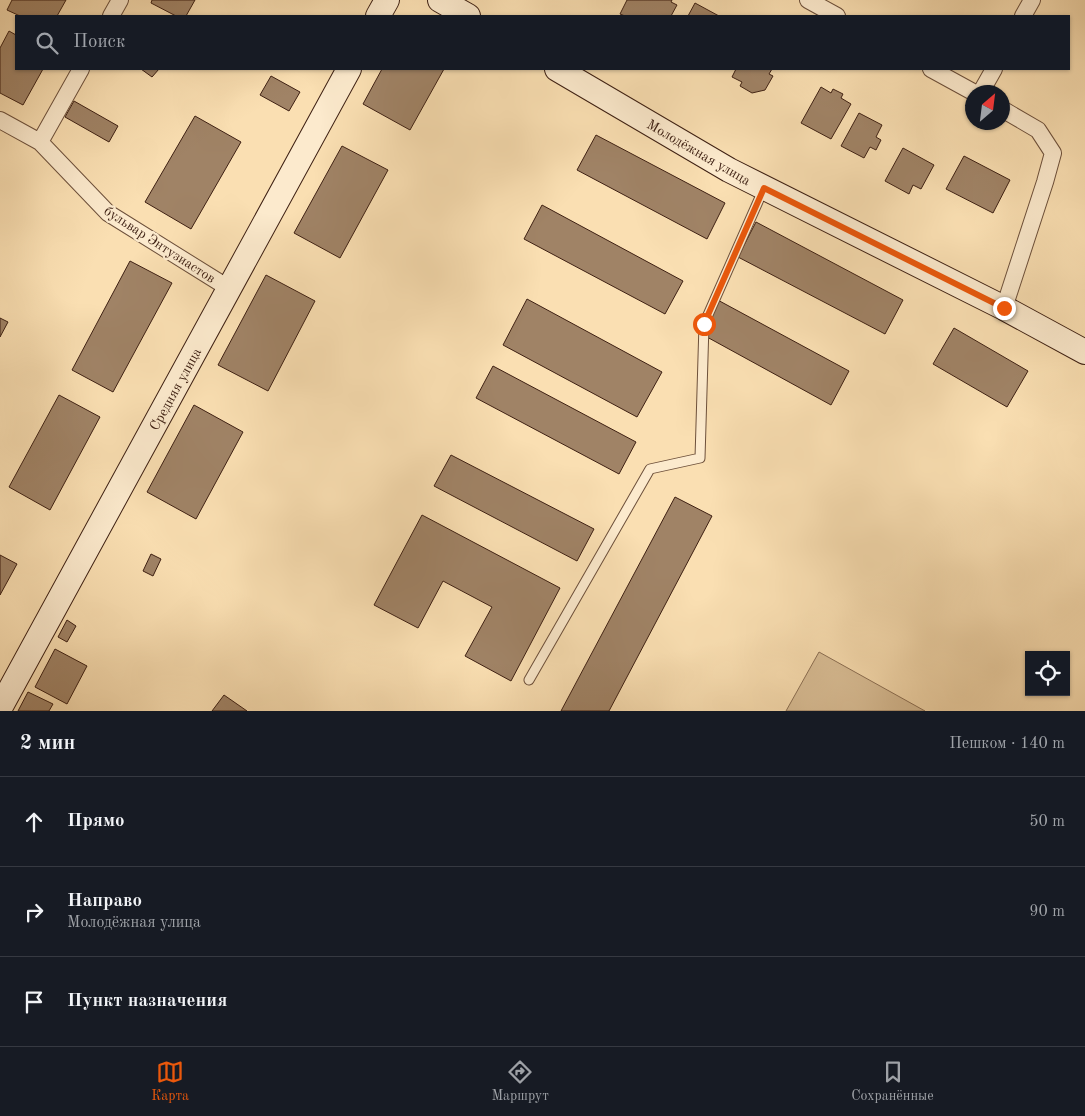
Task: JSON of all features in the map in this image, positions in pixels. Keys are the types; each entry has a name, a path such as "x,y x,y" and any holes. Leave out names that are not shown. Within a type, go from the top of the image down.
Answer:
{"street":[{"path":"112,15 120,0"},
{"path":"379,15 387,0"},
{"path":"440,0 466,15"},
{"path":"808,0 835,15"},
{"path":"1024,15 1032,0"},
{"path":"40,142 81,70"},
{"name":"Средняя улица","path":"0,708 349,70"},
{"name":"Молодёжная улица","path":"559,70 729,170 1004,308 1085,352"},
{"path":"932,70 965,88"},
{"path":"985,85 993,70"},
{"path":"1004,308 1053,153 1038,130 1010,114"},
{"name":"бульвар Энтузиастов","path":"0,120 40,142 108,213 230,289"}],"lane":[{"path":"529,680 650,469 700,458 704,324 764,188"}],"shaded area":[{"path":"819,652 925,711 786,711"}],"building":[{"path":"12,0 66,0 58,15 18,15 7,10"},
{"path":"152,0 195,0 187,15 174,15 151,3"},
{"path":"627,0 672,0 671,2 677,5 672,15 620,14"},
{"path":"695,3 717,15 689,15"},
{"path":"9,31 15,34 15,70 42,70 23,105 0,93 0,48"},
{"path":"142,70 158,70 152,77"},
{"path":"381,70 443,70 410,130 363,104"},
{"path":"736,70 771,70 769,74 773,76 765,90 752,93 740,86 742,82 732,77"},
{"path":"271,76 300,92 289,111 260,95"},
{"path":"821,87 831,93 833,89 843,94 841,98 851,104 831,139 801,123"},
{"path":"74,101 118,126 109,142 65,117"},
{"path":"859,113 882,125 876,137 881,140 876,150 870,147 864,158 841,146"},
{"path":"195,116 241,142 191,229 145,202"},
{"path":"596,135 725,203 707,239 577,170"},
{"path":"342,146 388,170 340,258 294,233"},
{"path":"903,148 934,165 921,189 913,185 909,194 885,181"},
{"path":"964,156 1010,180 993,213 946,189"},
{"path":"542,205 683,281 665,314 524,239"},
{"path":"756,222 903,300 885,334 738,257"},
{"path":"130,261 172,283 113,392 72,370"},
{"path":"266,275 315,301 268,391 218,365"},
{"path":"714,298 849,371 831,405 696,331"},
{"path":"527,299 662,372 637,417 503,345"},
{"path":"0,318 8,322 0,337"},
{"path":"954,328 1028,371 1007,407 933,364"},
{"path":"493,366 636,442 619,474 476,398"},
{"path":"59,395 100,417 50,510 9,487"},
{"path":"194,405 243,432 196,519 147,492"},
{"path":"451,455 594,529 577,561 434,486"},
{"path":"675,497 712,516 609,711 561,711"},
{"path":"422,515 560,588 511,681 465,656 492,607 443,581 418,628 374,605"},
{"path":"151,554 161,559 153,576 143,571"},
{"path":"0,555 17,564 0,595"},
{"path":"67,620 76,626 67,642 58,637"},
{"path":"55,649 87,666 67,704 35,687"},
{"path":"28,692 53,704 49,711 18,711"},
{"path":"224,695 247,711 212,711"}],"route":[{"path":"704,324 764,188 1004,308"}]}
